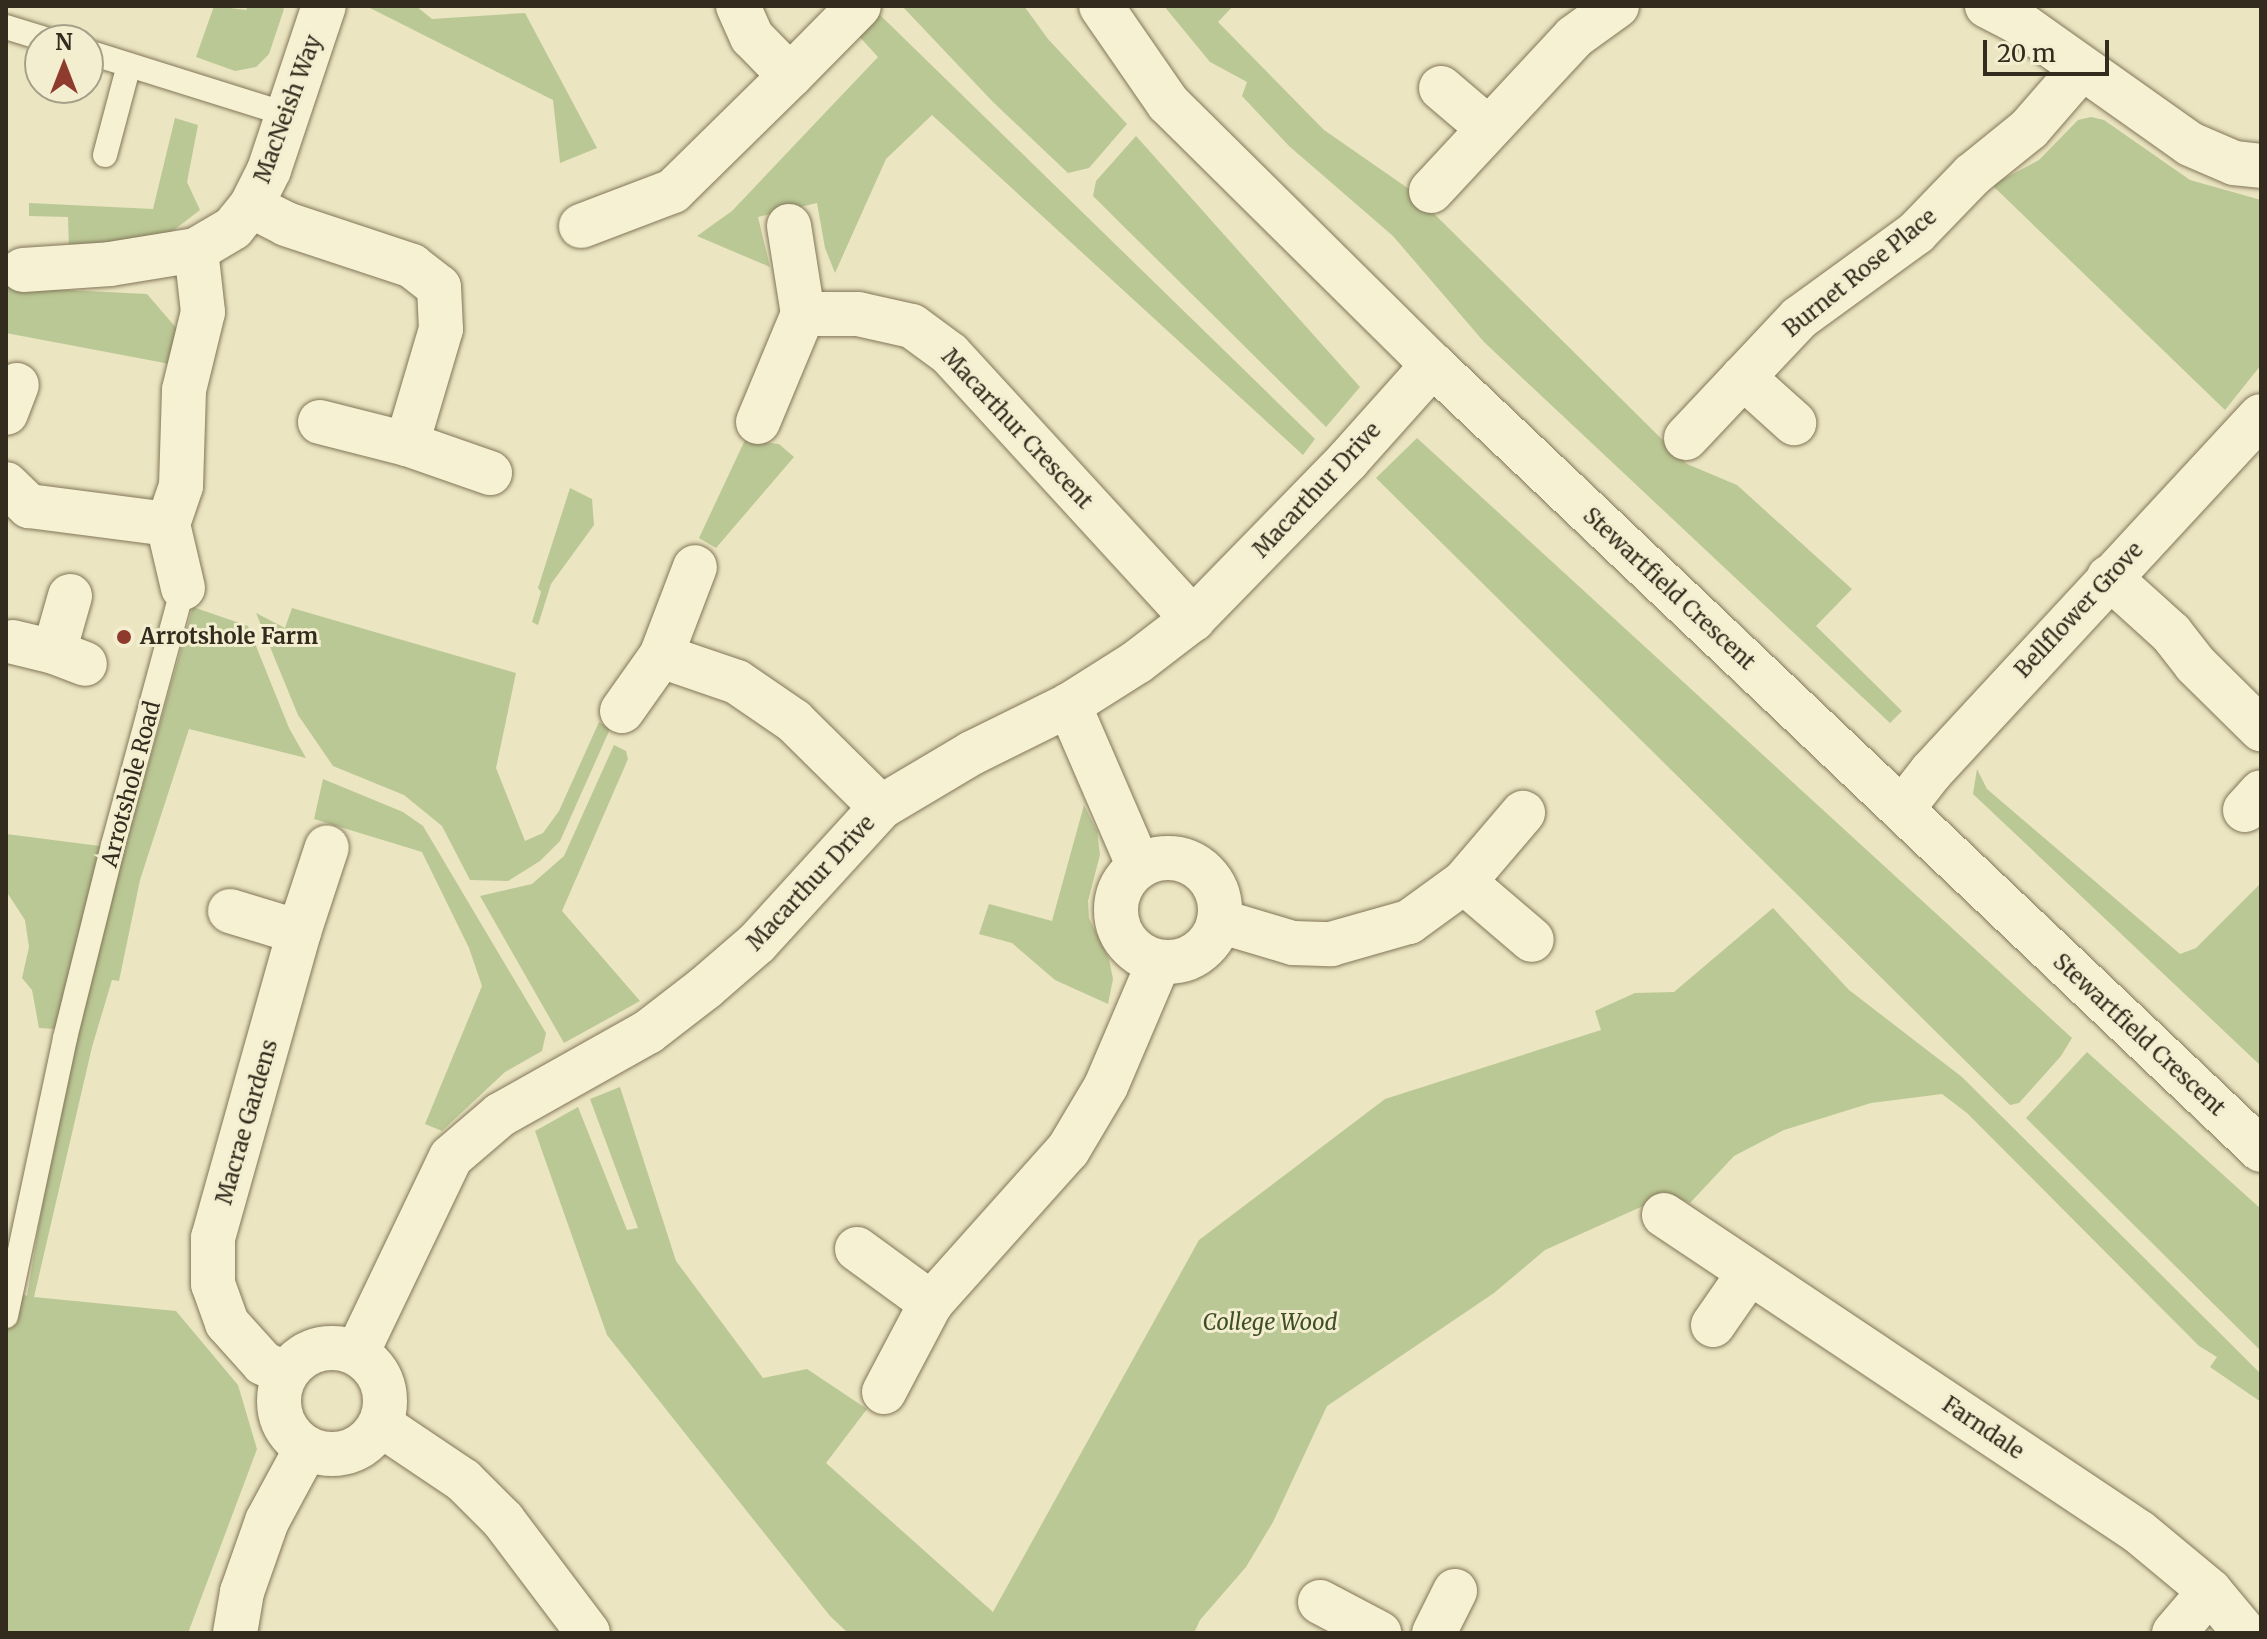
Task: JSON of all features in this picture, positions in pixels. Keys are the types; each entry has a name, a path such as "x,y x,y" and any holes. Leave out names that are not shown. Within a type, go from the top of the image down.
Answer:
{"street":[{"name":"MacNeish Way","path":"14,269 110,264 196,250 233,228 251,206 289,115 324,6"},
{"path":"738,6 752,37 790,76"},
{"path":"581,226 673,191 859,6"},
{"name":"Stewartfield Crescent","path":"1101,6 1168,103 1433,365 2261,1150"},
{"path":"1431,191 1574,37 1617,6"},
{"path":"1987,6 2015,20 2190,144 2234,163 2261,166"},
{"name":"Burnet Rose Place","path":"1686,438 1799,318 1916,233 1972,175 2029,129 2081,69"},
{"path":"1441,88 1488,128"},
{"path":"251,206 286,224 412,266 439,287 441,329 407,444"},
{"path":"758,422 803,314 789,226"},
{"path":"6,484 29,506 168,524 181,486 184,390 203,312 196,250"},
{"name":"Macarthur Crescent","path":"803,314 858,314 912,326 950,354 1193,619"},
{"name":"Macarthur Drive","path":"357,1353 451,1157 500,1115 648,1032 705,988 757,943 881,807 972,753 1069,705 1137,662 1193,619 1348,460 1433,365"},
{"path":"1743,377 1794,423"},
{"name":"Bellflower Grove","path":"1902,809 2109,577 2261,416"},
{"path":"320,422 407,444 490,473"},
{"name":"Arrotshole Road","path":"168,524 183,588"},
{"path":"622,711 661,656 695,567"},
{"path":"2109,577 2171,633 2195,664 2261,729"},
{"path":"50,653 70,596"},
{"path":"661,656 737,682 794,721 881,807"},
{"path":"1069,705 1139,867"},
{"path":"1219,921 1293,943 1331,944 1409,922 1464,882 1523,813"},
{"name":"Macrae Gardens","path":"285,1373 263,1363 227,1323 213,1284 213,1238 299,932 327,847"},
{"path":"1158,859 1178,859 1197,867 1212,882 1219,901 1219,921 1211,939 1197,954 1179,961 1159,962 1139,955 1124,940 1116,921 1116,901 1124,882 1139,867 1158,859"},
{"path":"1464,882 1532,940"},
{"path":"230,911 299,932"},
{"path":"884,1392 931,1303 1068,1150 1106,1086 1159,962"},
{"name":"Farndale","path":"1664,1215 2139,1532 2210,1591 2245,1633"},
{"path":"857,1249 931,1303"},
{"path":"1713,1325 1749,1273"},
{"path":"331,1347 357,1353 377,1372 386,1398 381,1425 361,1446 334,1455 306,1449 285,1429 277,1401 285,1373 304,1355 331,1347"},
{"path":"381,1425 463,1480 503,1520 588,1633"},
{"path":"235,1633 242,1592 267,1521 306,1449"},
{"path":"1434,1633 1455,1591"},
{"path":"2174,1633 2210,1591"},
{"path":"1320,1602 1379,1633"}],"lane":[{"path":"104,57 289,115"},
{"path":"105,155 129,65"},
{"name":"Arrotshole Road","path":"6,1316 69,1023 183,588"}],"green space":[{"path":"214,6 246,10 248,6 281,6 284,9 269,54 256,67 235,71 196,57"},
{"path":"416,6 432,19 525,13 597,148 560,163 553,100 368,7"},
{"path":"902,6 1024,6 1048,39 1127,124 1089,168 1068,173 993,102"},
{"path":"1164,6 1233,6 1218,22 1324,130 1409,189 1687,464 1737,485 1852,589 1816,626 1902,711 1890,723 1484,342 1393,236 1289,146 1242,96 1247,82 1210,62"},
{"path":"878,13 1315,439 1303,455 932,115 886,159 835,273 825,248 817,203 758,217 770,267 697,236 732,211 878,57 857,34"},
{"path":"2091,117 2104,120 2190,180 2261,200 2261,365 2225,410 1992,185 2039,160 2078,120"},
{"path":"175,118 198,125 187,182 200,210 170,233 69,249 68,217 29,216 29,203 153,209"},
{"path":"1136,136 1360,387 1326,427 1093,196 1096,181"},
{"path":"6,287 147,294 178,330 170,364 6,333"},
{"path":"1417,438 2072,1038 2061,1056 2019,1103 2010,1105 1376,478"},
{"path":"745,440 779,444 794,457 716,548 699,538"},
{"path":"570,488 592,499 594,525 551,584 538,625 532,622 541,592 538,588"},
{"path":"193,607 248,626 289,728 306,758 189,729 140,880 119,981 112,980 92,1047 34,1297 176,1311 238,1385 257,1449 188,1633 6,1633 6,1288 27,1296 51,1152 101,932"},
{"path":"292,608 516,673 496,768 525,841 543,833 559,811 599,722 610,729 560,841 540,861 508,881 470,880 442,826 404,795 333,766 298,715 256,613 285,628"},
{"path":"614,745 626,751 628,759 562,911 640,1001 564,1043 480,896 532,884 564,856"},
{"path":"1977,769 1987,789 2180,954 2196,948 2261,883 2261,1066 1973,794"},
{"path":"323,779 403,812 423,826 546,1033 542,1051 505,1072 442,1131 425,1124 482,986 469,948 422,852 314,819"},
{"path":"1084,805 1097,831 1100,855 1088,901 1089,918 1109,959 1113,979 1108,1004 1055,980 1012,943 979,934 989,904 1052,921"},
{"path":"6,834 100,846 56,1029 39,1028 32,990 22,978 29,947 25,920 6,891"},
{"name":"College Wood","path":"1773,908 1849,990 1962,1077 2261,1374 2261,1402 2210,1367 2217,1357 2199,1346 1967,1113 1942,1094 1871,1103 1784,1130 1734,1156 1690,1203 1662,1192 1643,1206 1545,1250 1494,1293 1327,1406 1273,1522 1246,1567 1200,1620 1194,1633 848,1633 830,1616 607,1335 535,1131 578,1107 627,1230 638,1228 590,1099 620,1087 676,1261 763,1378 807,1369 867,1409 826,1463 993,1612 1199,1240 1385,1099 1601,1030 1595,1011 1635,993 1674,992"},
{"path":"2087,1052 2261,1209 2261,1351 2026,1118"}],"place":[{"name":"Arrotshole Farm","path":"124,637"}]}
